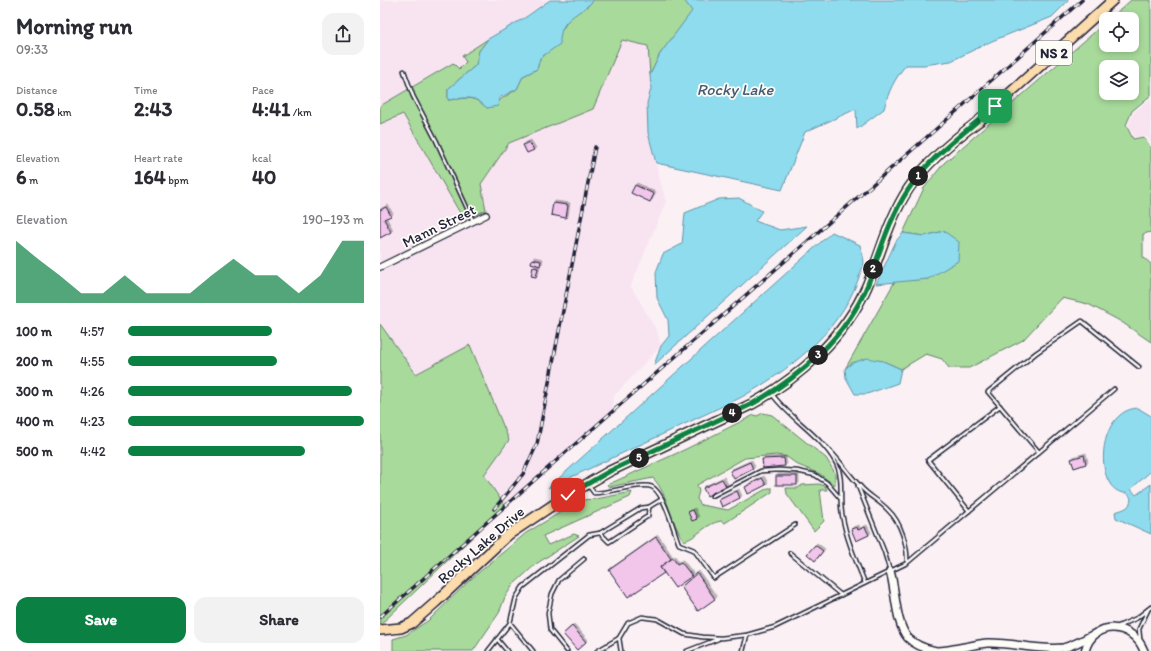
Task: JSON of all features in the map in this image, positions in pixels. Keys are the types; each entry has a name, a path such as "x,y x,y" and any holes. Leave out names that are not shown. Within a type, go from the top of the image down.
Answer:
{"main road":[{"name":"Rocky Lake Drive","path":"380,630 401,628 412,623 508,535 543,511 610,471 721,419 772,393 806,366 846,322 867,285 883,239 901,201 916,178 957,138 979,121 1113,0"}],"street":[{"name":"Mann Street","path":"380,267 486,215"},
{"path":"890,571 895,587 898,616 908,638 920,646 937,651 1000,643 1050,651"},
{"path":"1036,648 1062,648 1075,644 1104,629 1114,628 1132,634 1143,649"},
{"path":"1085,651 1089,640 1096,633"}],"lane":[{"path":"404,71 413,96 436,140 474,221"},
{"path":"1039,452 988,392 1036,353 1082,321 1139,367"},
{"path":"597,651 619,638 628,623 642,616 658,619 684,634 720,638 747,635 775,627 907,564 1114,389"},
{"path":"772,393 780,406 839,461 866,494 887,509 895,518 908,552 907,564"},
{"path":"969,511 928,460 1000,406"},
{"path":"817,439 838,467 841,480 840,498 845,529 865,583"},
{"path":"712,496 761,471 779,470 796,471 815,475 827,483 840,498"},
{"path":"857,483 882,544 890,571"},
{"path":"588,484 594,493 608,493 650,486 656,488 662,499 679,544 694,550 714,578 795,525"},
{"path":"488,651 510,623 516,598 523,587 589,536 600,533 641,508 648,507 662,499"},
{"path":"600,533 609,542 648,516 648,507"},
{"path":"790,553 841,595"},
{"path":"567,651 550,630 548,613 552,594 559,580 584,559"},
{"path":"1114,628 1137,618 1150,608"},
{"path":"1143,649 1139,629 1150,608"},
{"path":"510,623 532,651"},
{"path":"743,651 747,635"},
{"path":"619,638 621,651"},
{"path":"687,651 720,638"},
{"path":"497,639 507,651"}],"shaded area":[{"path":"380,0 550,0 526,17 462,56 467,62 459,70 452,63 380,106"},
{"path":"622,40 649,45 651,89 647,103 648,133 666,202 631,286 657,331 661,346 614,396 613,409 505,506 484,475 470,346 416,374 380,324 380,124 403,114 464,220 481,184 509,143 593,109"},
{"path":"1151,98 1151,143 1147,137 1134,137 1128,125 1134,112"}],"green space":[{"path":"594,0 684,0 693,11 660,54 650,75 648,46 622,40 593,109 509,143 481,184 486,210 464,220 403,114 380,124 380,106 453,63 459,69 466,62 462,56 488,39 479,51 476,65 448,89 448,100 469,98 477,101 487,108 517,89 523,76 537,69 540,58 547,53 571,16 589,5"},
{"path":"1131,0 1151,0 1151,95 1132,111 1126,125 1133,139 1144,137 1151,148 1151,232 1143,234 1143,257 1151,264 1151,342 1120,321 1088,304 1062,298 1023,340 969,368 949,368 942,359 926,354 901,369 883,361 852,363 845,369 895,281 928,279 944,231 924,236 903,233 924,188 944,163 1099,28 1099,52 1139,52 1139,12 1118,12"},
{"path":"380,324 416,374 470,345 509,440 484,475 505,506 380,625"},
{"path":"763,413 772,415 826,458 835,473 835,486 820,474 798,465 787,457 776,455 745,458 697,485 699,491 697,499 701,505 728,510 768,488 772,488 772,492 725,523 721,521 711,524 684,541 679,534 663,492 653,478 609,487 607,485 686,449 754,415 757,416"},
{"path":"819,484 825,486 827,490 820,490 824,521 814,531 787,494 786,488 798,488 802,485"},
{"path":"632,492 630,497 543,536 548,545 574,534 579,536 536,564 513,585 505,597 499,613 473,651 393,651 393,639 406,635 429,620 471,579 526,533 581,500 596,499"}],"water":[{"path":"550,0 594,0 566,22 561,35 560,44 540,58 537,69 523,76 517,89 499,98 498,106 487,108 478,101 469,98 448,100 448,89 476,65 479,51 488,39 526,17"},
{"name":"Rocky Lake","path":"684,0 1069,0 1052,17 992,41 951,61 924,65 906,65 892,86 884,109 857,129 856,109 805,132 782,190 656,163 648,133 647,103 651,89 650,75 660,54 692,11"},
{"path":"739,198 762,211 755,221 780,230 807,226 654,365 661,346 669,336 668,320 657,298 656,272 663,254 682,244 685,213 719,199"},
{"path":"944,231 959,242 958,261 928,279 876,284 896,241 903,233 924,236"},
{"path":"832,232 860,245 864,263 849,299 838,317 825,334 810,349 776,376 740,398 548,488"},
{"path":"867,358 883,361 901,369 898,383 867,394 855,394 846,378 845,369 852,363"},
{"path":"1138,408 1151,416 1151,471 1131,489 1136,495 1151,484 1151,534 1116,518 1115,512 1128,506 1131,498 1127,493 1116,490 1108,481 1104,468 1104,452 1107,436 1113,422 1124,412"}],"building":[{"path":"529,142 534,150 527,153 523,145"},
{"path":"635,185 654,194 650,202 631,193"},
{"path":"553,203 568,205 566,218 551,215"},
{"path":"386,207 391,216 384,219 391,232 380,238 380,210"},
{"path":"532,259 541,261 540,266 531,263"},
{"path":"533,267 538,268 536,277 531,276"},
{"path":"1084,455 1086,464 1074,468 1071,459"},
{"path":"784,458 785,466 763,468 762,459"},
{"path":"750,462 753,469 734,479 730,471"},
{"path":"776,476 797,476 797,485 776,485"},
{"path":"762,478 766,485 748,494 745,487"},
{"path":"722,479 726,486 707,496 703,488"},
{"path":"737,491 740,498 722,507 719,500"},
{"path":"693,510 697,519 692,521 688,512"},
{"path":"857,527 858,530 865,527 869,535 856,541 851,529"},
{"path":"656,537 671,559 660,567 664,573 628,597 609,570"},
{"path":"815,545 823,551 815,561 807,554"},
{"path":"673,558 677,564 681,562 692,576 675,588 660,567"},
{"path":"697,573 715,599 698,611 681,587"},
{"path":"572,626 586,642 577,650 563,634"}],"railway":[{"path":"380,617 1082,0"},
{"path":"494,509 523,474 537,444 595,147"}],"route":[{"path":"568,495 610,471 752,404 772,393 806,366 846,322 854,311 867,285 883,239 901,201 916,178 962,133 979,121 995,106"}]}
